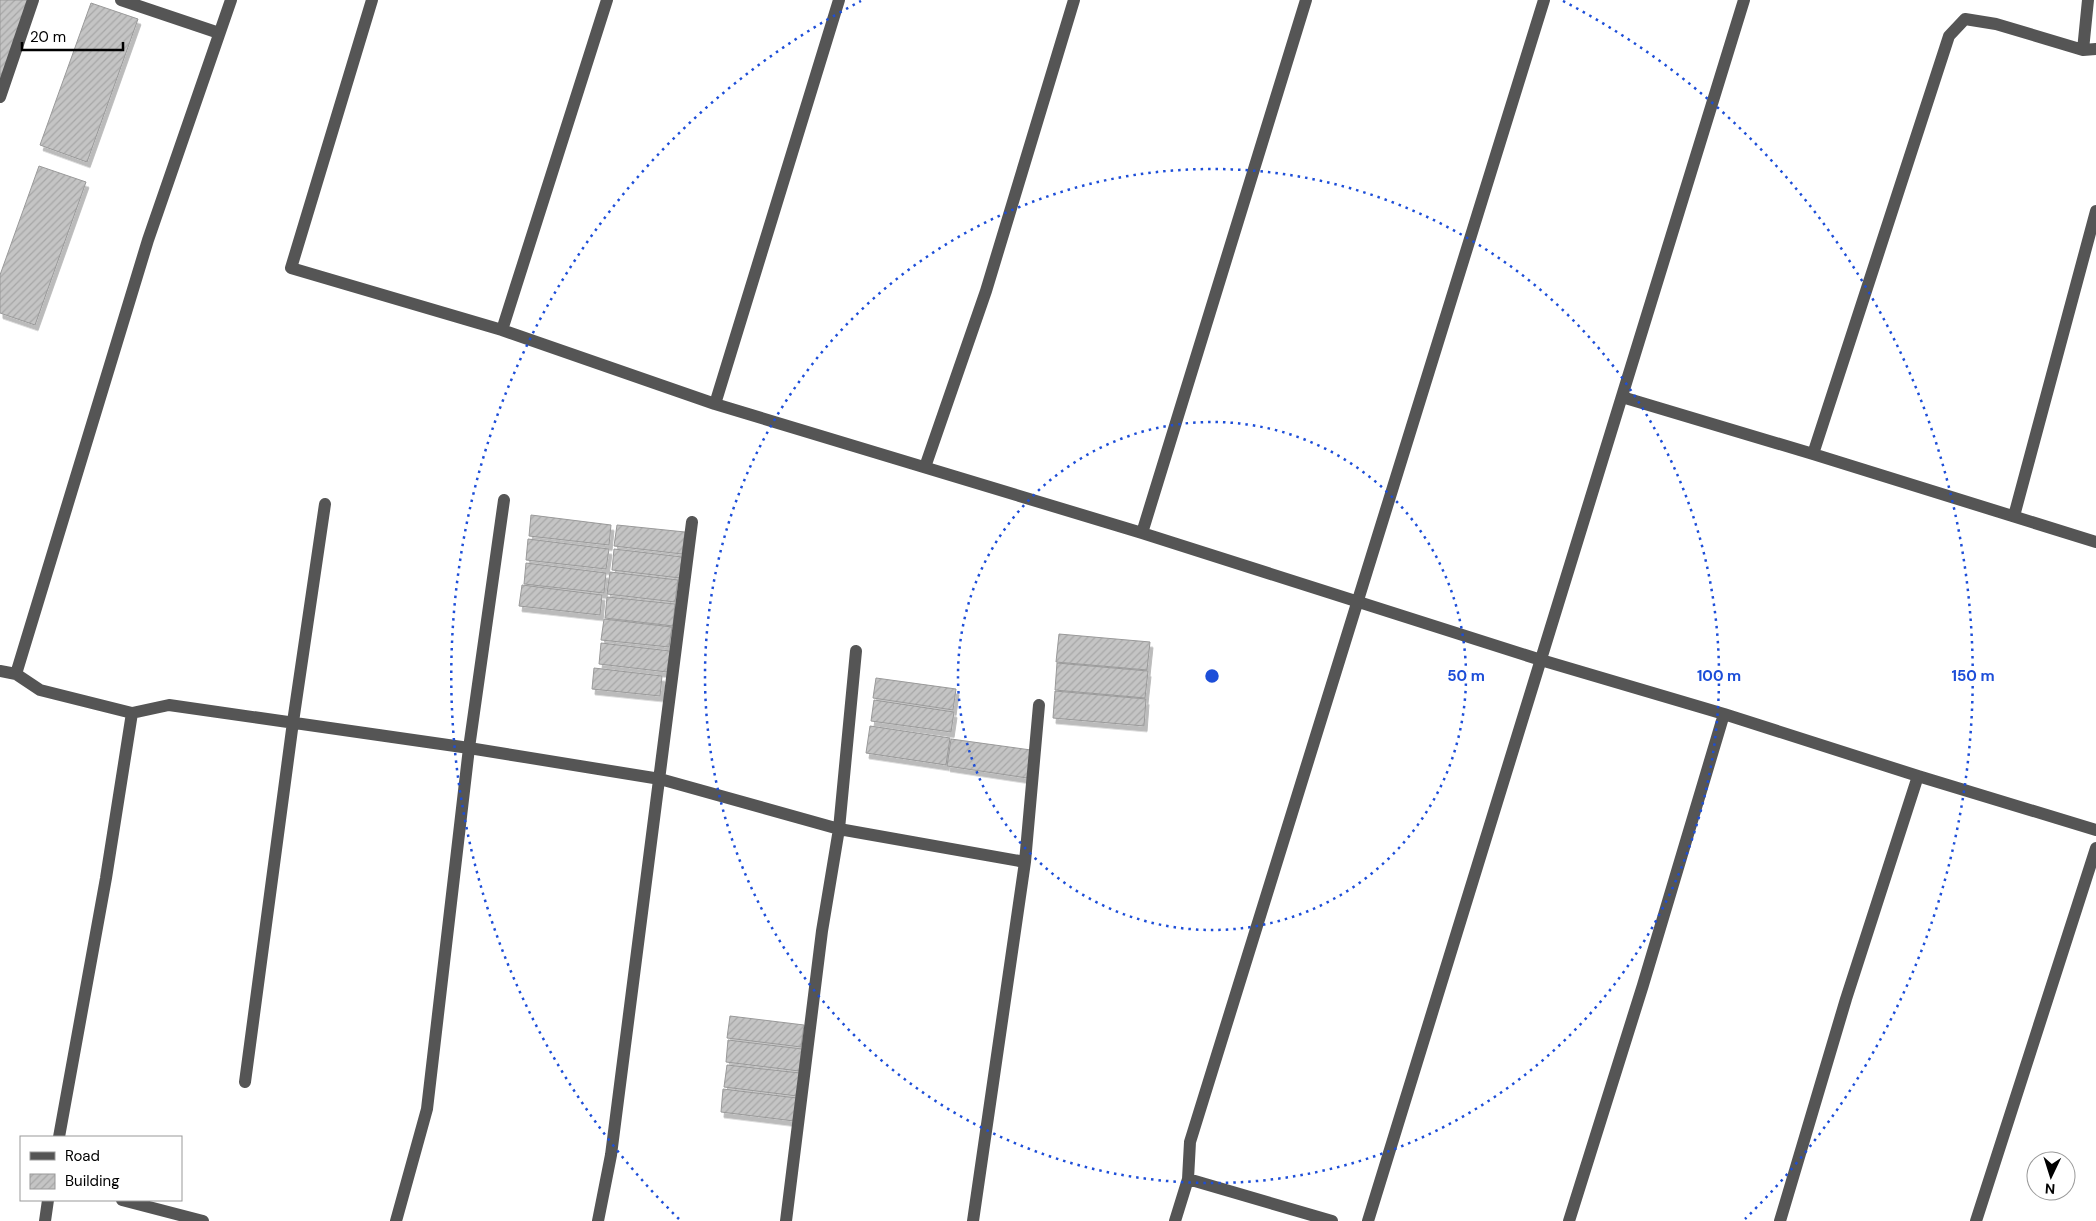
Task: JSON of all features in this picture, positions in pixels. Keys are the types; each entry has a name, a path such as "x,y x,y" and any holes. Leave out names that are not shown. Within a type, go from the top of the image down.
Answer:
{"street":[{"path":"0,97 33,0"},
{"path":"121,0 219,33"},
{"path":"16,674 148,240 231,0"},
{"path":"372,0 291,268 502,330 715,404 1142,533 1541,660 1724,714 2096,830"},
{"path":"502,330 606,0"},
{"path":"715,404 839,0"},
{"path":"925,467 986,291 1074,0"},
{"path":"1142,533 1306,0"},
{"path":"1175,1221 1188,1179 1190,1142 1544,0"},
{"path":"1368,1221 1744,0"},
{"path":"2083,50 2088,0"},
{"path":"1813,454 1949,36 1966,19 1996,24 2083,50 2096,49"},
{"path":"2014,516 2096,212"},
{"path":"1622,398 1813,454 2096,542"},
{"path":"396,1221 427,1109 469,748 504,500"},
{"path":"245,1082 293,722 325,504"},
{"path":"598,1221 611,1155 692,522"},
{"path":"786,1221 822,931 839,829 856,652"},
{"path":"0,672 16,674 40,690 132,714 169,705 469,748 660,778 839,829 1025,862"},
{"path":"973,1221 1025,862 1039,705"},
{"path":"59,1136 106,878 132,714"},
{"path":"1569,1221 1640,995 1724,714"},
{"path":"1780,1221 1846,1000 1918,776"},
{"path":"1976,1221 2096,848"},
{"path":"1188,1179 1332,1221"},
{"path":"45,1221 48,1201"},
{"path":"126,1201 203,1221"}],"building":[{"path":"0,0 32,0 0,88"},
{"path":"91,3 138,19 87,162 40,145"},
{"path":"39,166 86,182 35,325 0,313 0,275"},
{"path":"531,515 611,525 609,545 529,536"},
{"path":"617,525 685,532 682,554 614,546"},
{"path":"528,539 609,549 606,569 526,560"},
{"path":"614,549 682,557 680,578 612,570"},
{"path":"526,563 606,573 604,593 524,584"},
{"path":"610,572 678,580 675,602 607,594"},
{"path":"522,585 602,595 600,615 519,606"},
{"path":"607,597 675,604 673,626 605,618"},
{"path":"604,619 672,627 669,647 601,640"},
{"path":"1059,634 1150,642 1147,670 1056,662"},
{"path":"601,643 670,651 667,672 599,664"},
{"path":"1057,663 1148,671 1145,698 1055,690"},
{"path":"594,668 662,676 660,696 592,689"},
{"path":"876,678 956,689 953,710 873,698"},
{"path":"1055,691 1146,699 1144,726 1053,718"},
{"path":"874,700 954,712 951,732 871,721"},
{"path":"870,726 950,738 946,765 866,753"},
{"path":"951,739 1031,750 1027,778 947,766"},
{"path":"730,1016 804,1025 801,1047 727,1038"},
{"path":"728,1040 802,1049 799,1071 726,1062"},
{"path":"727,1065 800,1073 797,1096 724,1087"},
{"path":"723,1089 797,1098 794,1121 721,1112"}]}
